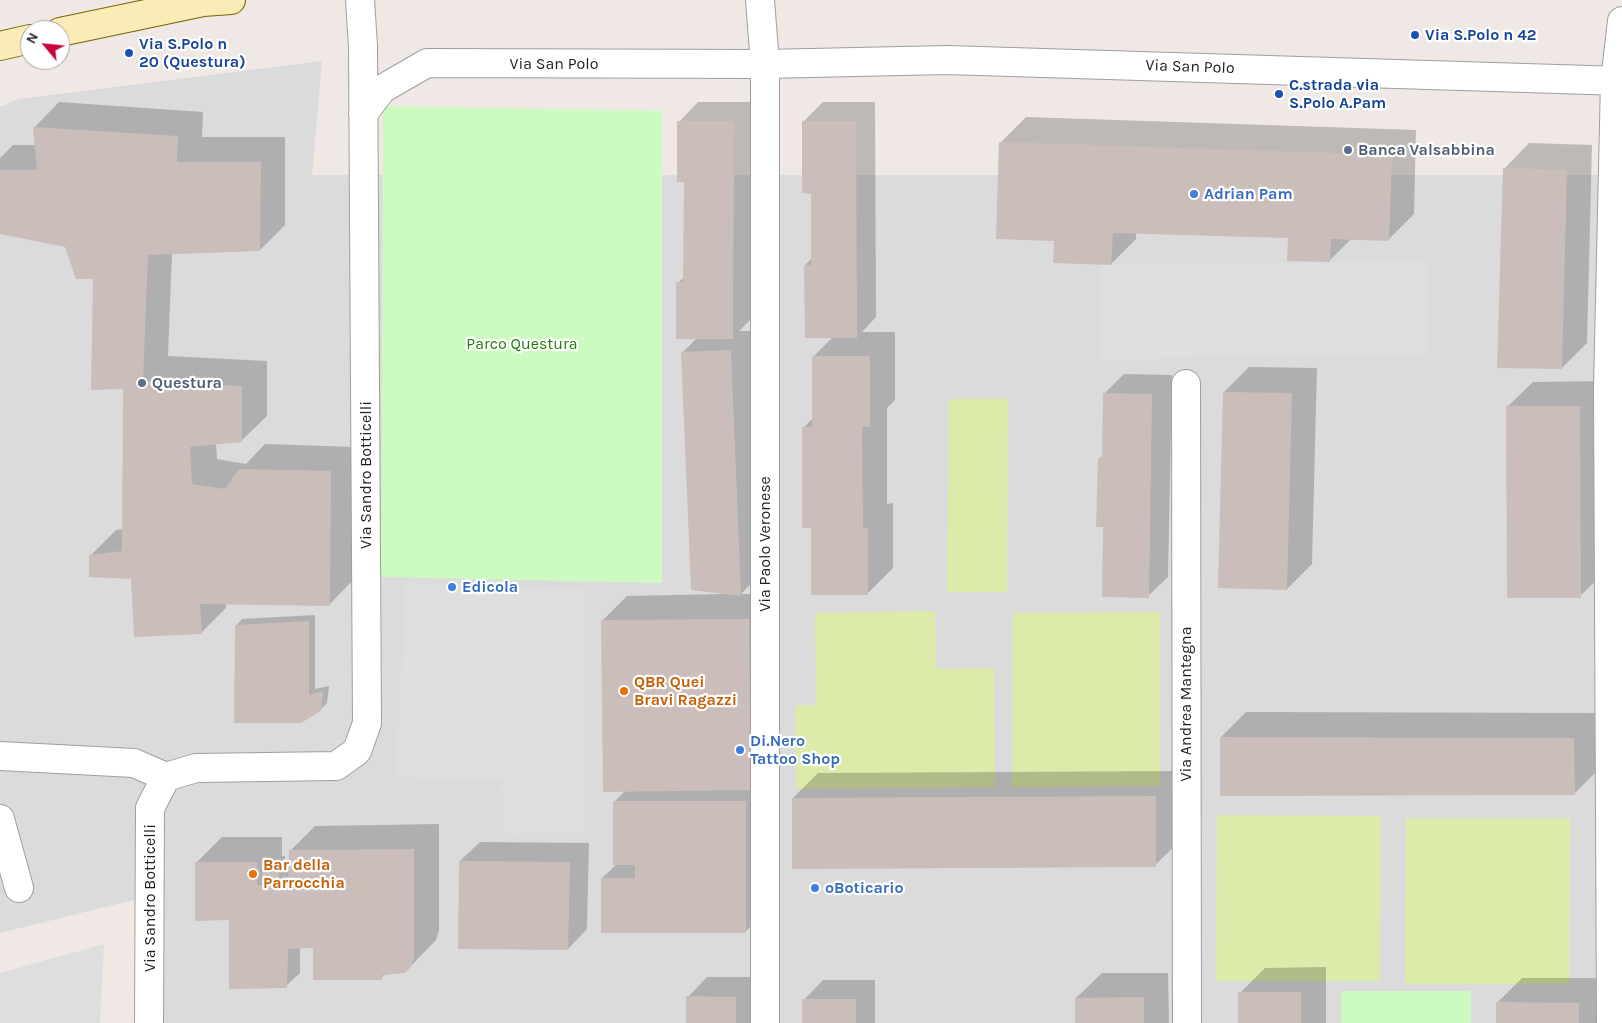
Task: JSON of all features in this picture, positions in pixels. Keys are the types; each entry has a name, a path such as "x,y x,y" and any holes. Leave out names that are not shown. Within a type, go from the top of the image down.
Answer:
{"main road":[{"path":"70,30 203,2 231,0"},
{"path":"0,46 20,41"}],"street":[{"name":"Via Sandro Botticelli","path":"148,1023 150,808 166,777 196,768 336,766 357,751 367,723 363,114 360,0"},
{"path":"760,0 765,64"},
{"path":"1611,1023 1608,388 1622,21"},
{"name":"Via San Polo","path":"363,114 382,89 427,63 765,64 947,60 1619,81"},
{"name":"Via Paolo Veronese","path":"765,64 765,1023"},
{"name":"Via Andrea Mantegna","path":"1186,384 1187,1023"},
{"path":"0,756 134,763 166,777"},
{"path":"0,819 19,888"}],"shaded area":[{"path":"322,61 312,175 1622,175 1622,1023 148,1023 154,895 0,933 0,107 19,99"},
{"path":"1427,261 1428,355 1102,359 1101,265"},
{"path":"406,583 583,588 585,833 505,834 502,781 396,777"},
{"path":"104,944 100,1023 0,1023 0,973"}],"green space":[{"name":"Parco Questura","path":"383,106 662,111 662,583 381,577"},
{"path":"949,399 1008,399 1007,592 947,592"},
{"path":"935,611 936,669 994,668 995,787 796,789 795,705 816,705 815,613"},
{"path":"1160,612 1160,786 1012,787 1013,613"},
{"path":"1217,815 1381,816 1380,981 1216,981"},
{"path":"1406,818 1570,818 1569,984 1405,984"},
{"path":"1341,991 1471,991 1471,1023 1341,1023"}],"building":[{"path":"677,121 734,121 733,339 676,339 676,282 683,282 684,182 677,182"},
{"path":"802,121 856,121 857,338 805,338 804,265 811,265 811,194 802,193"},
{"name":"Questura","path":"33,127 178,136 177,162 261,162 260,251 148,255 143,381 242,386 242,442 190,447 192,484 225,489 239,469 331,471 330,606 200,604 202,634 134,637 131,579 89,577 89,555 122,551 123,389 91,390 93,279 76,279 65,247 0,234 0,170 37,170"},
{"name":"Adrian Pam","path":"999,142 1392,155 1389,241 1331,239 1330,262 1287,261 1288,238 1113,233 1111,265 1053,263 1054,241 996,239"},
{"path":"1503,168 1567,170 1562,369 1497,368"},
{"path":"731,350 741,596 691,590 681,352"},
{"path":"812,356 870,356 870,427 862,427 863,528 868,528 868,595 811,595 811,528 802,528 802,427 812,427"},
{"path":"1223,392 1292,393 1287,590 1218,588"},
{"path":"1103,393 1152,394 1149,598 1102,597 1103,527 1096,527 1098,458 1102,458"},
{"path":"1506,406 1580,406 1581,598 1507,598"},
{"path":"749,619 751,790 603,792 601,620"},
{"path":"309,621 309,695 323,691 321,711 301,723 234,723 235,625"},
{"path":"1220,737 1574,738 1575,795 1220,796"},
{"path":"1156,796 1156,867 792,869 792,798"},
{"path":"613,801 746,801 746,933 601,933 601,878 635,878 635,865 613,865"},
{"path":"414,849 414,957 411,967 405,973 382,975 382,980 313,980 313,948 288,949 287,988 229,989 229,920 195,921 195,862 257,862 257,885 288,885 289,850"},
{"path":"459,861 570,862 568,950 458,949"},
{"path":"262,862 279,862 279,879 262,879"},
{"path":"1238,992 1301,992 1301,1023 1238,1023"},
{"path":"686,996 736,997 736,1023 686,1023"},
{"path":"1144,997 1144,1023 1075,1023 1075,998"},
{"path":"802,999 856,999 856,1023 802,1023"},
{"path":"1496,1002 1579,1003 1579,1023 1496,1023"}],"place":[{"name":"Via S.Polo n 42","path":"1415,35"},
{"name":"Via S.Polo n 20 (Questura)","path":"129,53"},
{"name":"C.strada via S.Polo A.Pam","path":"1279,94"},
{"name":"Banca Valsabbina","path":"1348,150"},
{"name":"Adrian Pam","path":"1194,194"},
{"name":"Questura","path":"142,383"},
{"name":"Edicola","path":"452,587"},
{"name":"QBR Quei Bravi Ragazzi","path":"624,691"},
{"name":"Di.Nero Tattoo Shop","path":"740,750"},
{"name":"Bar della Parrocchia","path":"253,874"},
{"name":"oBoticario","path":"815,888"}]}
